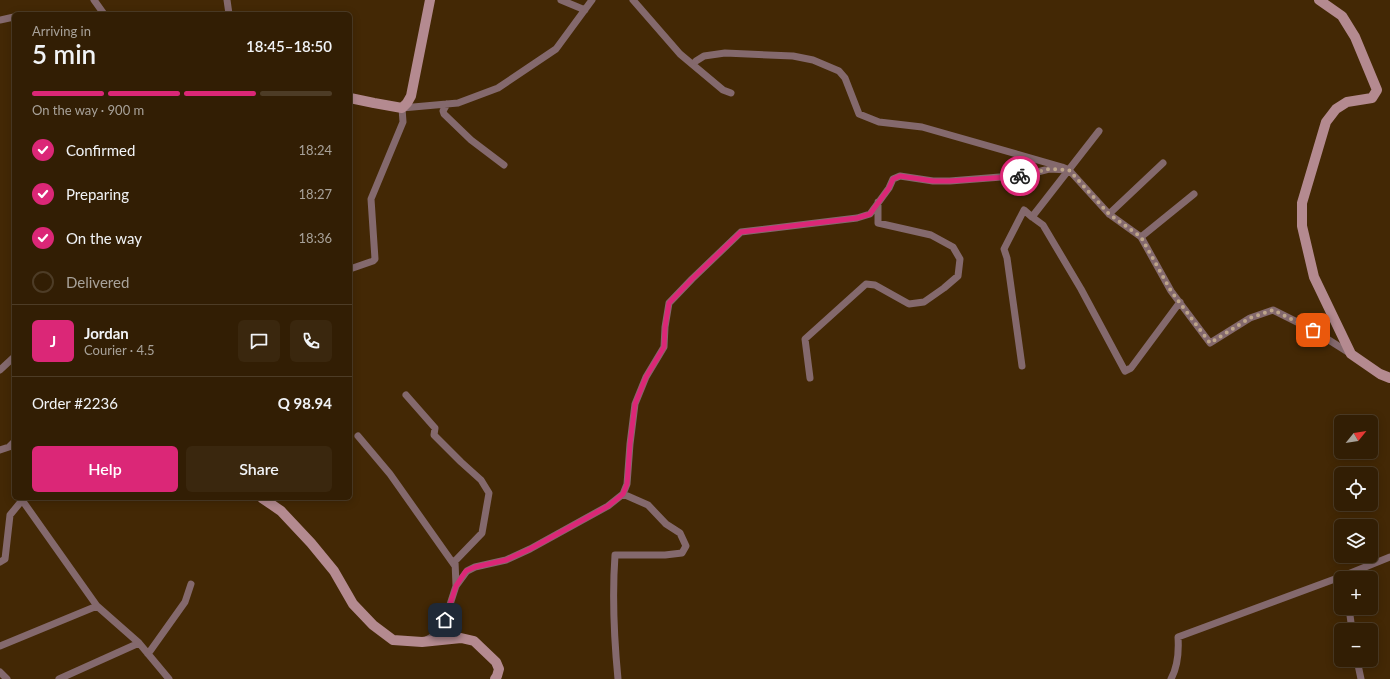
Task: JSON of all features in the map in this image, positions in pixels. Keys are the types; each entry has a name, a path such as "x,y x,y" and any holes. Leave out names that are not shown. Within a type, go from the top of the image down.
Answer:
{"street":[{"path":"94,0 103,12"},
{"path":"226,0 229,12"},
{"path":"402,108 408,103 411,96 430,0"},
{"path":"561,0 585,10"},
{"path":"352,98 402,108 458,103 498,88 556,49 592,0"},
{"path":"633,0 680,54 723,90 731,93"},
{"path":"1319,0 1342,16 1355,37 1377,90 1372,98 1347,102 1336,109 1326,122 1302,203 1302,226 1314,277 1351,354"},
{"path":"0,20 12,18"},
{"path":"696,61 704,56 725,53 793,56 813,60 839,71 845,78 859,114 879,122 922,127 1069,170 1109,214 1141,237 1171,291 1210,343 1250,318 1273,310 1313,330 1380,374 1390,378"},
{"path":"447,104 443,111 444,114 471,140 504,165"},
{"path":"352,268 373,261 375,258 371,199 403,122 402,108"},
{"path":"1032,217 1099,131"},
{"path":"1109,214 1163,163"},
{"path":"422,642 441,632 456,586 466,571 475,567 506,560 530,549 608,506 623,494 627,484 635,404 646,377 664,347 665,327 669,303 741,232 857,218 870,214 889,188 893,179 900,176 933,181 950,181 1026,175 1049,169 1069,170"},
{"path":"1141,237 1194,194"},
{"path":"810,378 805,339 866,284 875,285 909,304 924,302 958,276 960,259 953,247 931,236 878,223 878,202"},
{"path":"1022,366 1007,258 1004,249 1024,210 1044,225 1081,289 1125,371 1131,368 1180,302"},
{"path":"0,370 12,359"},
{"path":"406,395 435,428 434,435 460,462 481,480 489,493 482,533 455,561 456,586"},
{"path":"358,436 402,491 455,566"},
{"path":"0,450 9,448 12,444"},
{"path":"618,679 614,636 613,585 615,555 665,555 682,553 686,546 680,533 666,524 648,505 623,494"},
{"path":"0,562 6,559 10,515 22,500"},
{"path":"24,500 97,606 139,643 169,679"},
{"path":"265,500 281,511 311,543 334,571 353,604 373,625 393,640 422,642 461,638 474,641 496,662 499,669 495,679"},
{"path":"1358,571 1390,557"},
{"path":"1171,679 1176,670 1178,637 1334,581"},
{"path":"148,654 184,602 191,584"},
{"path":"0,646 97,606"},
{"path":"59,679 139,643"},
{"path":"1358,667 1360,679"},
{"path":"0,672 7,679"}],"way so far":[{"path":"1020,176 1049,169 1069,170 1109,214 1141,237 1171,291 1210,343 1250,318 1273,310 1313,330"}],"route":[{"path":"445,620 456,586 466,571 475,567 506,560 530,549 608,506 623,494 627,484 635,404 646,377 664,347 665,327 669,303 741,232 857,218 870,214 889,188 893,179 900,176 933,181 950,181 1020,176"}]}
